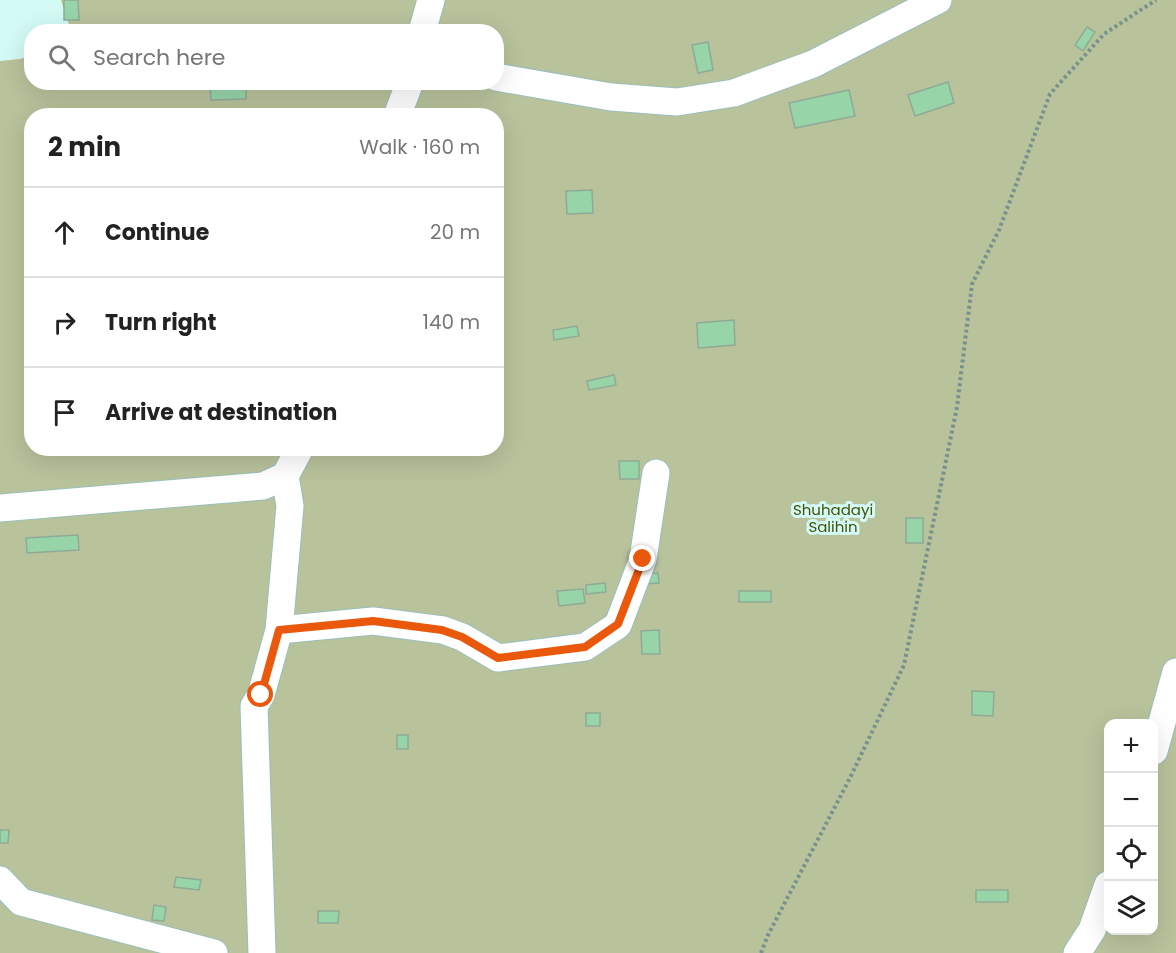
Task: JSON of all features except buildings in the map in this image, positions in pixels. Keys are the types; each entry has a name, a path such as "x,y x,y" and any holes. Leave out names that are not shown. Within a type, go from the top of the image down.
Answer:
{"street":[{"path":"424,24 431,0"},
{"path":"504,78 611,98 677,102 734,93 813,64 938,0"},
{"path":"400,108 407,90"},
{"path":"0,508 263,486 285,476 296,456"},
{"path":"279,630 373,621 442,630 462,637 498,658 585,647 618,624 643,559 656,473"},
{"path":"262,953 254,706 261,695 279,630 290,506 285,476"},
{"path":"1158,737 1176,672"},
{"path":"0,880 21,902 169,947 214,953"},
{"path":"1077,953 1092,930 1104,896"}],"path":[{"path":"761,953 768,935 850,778 904,665 957,407 972,284 999,230 1050,94 1104,34 1156,0"}],"green space":[{"name":"Shuhadayi Salihin","path":"61,0 1176,0 1176,953 0,953 0,61 24,58 24,90 504,90 504,24 69,24"}],"route":[{"path":"261,695 279,630 373,621 442,630 462,637 498,658 585,647 618,624 643,559"}]}
